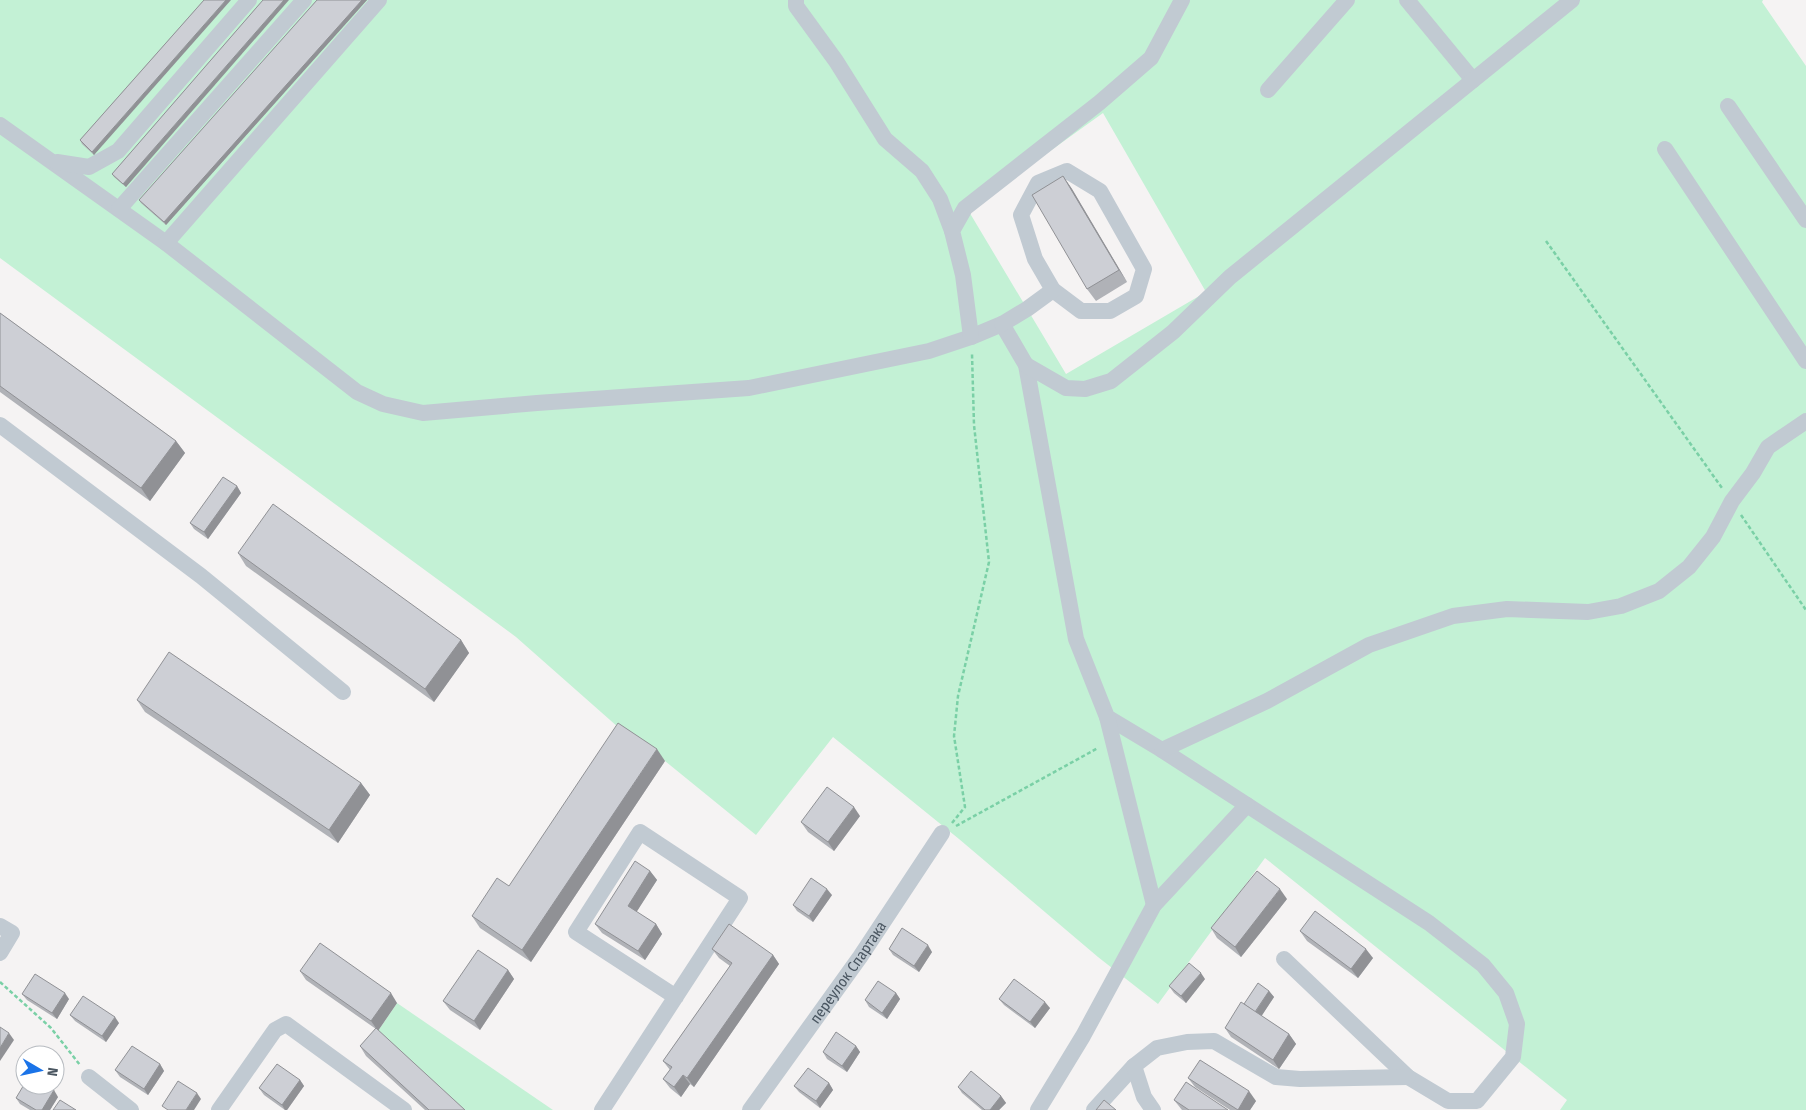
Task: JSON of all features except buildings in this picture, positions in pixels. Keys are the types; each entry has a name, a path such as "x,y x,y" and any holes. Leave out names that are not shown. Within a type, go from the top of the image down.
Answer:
{"street":[{"path":"53,162 88,167 118,151 249,0"},
{"path":"119,210 304,0"},
{"path":"166,243 379,0"},
{"path":"796,0 796,6 836,61 885,139 922,171 940,199 952,231 963,275 972,337"},
{"path":"952,231 965,208 1099,104 1150,58 1182,0"},
{"path":"1268,90 1347,0"},
{"path":"1407,0 1473,80"},
{"path":"1026,365 1066,388 1085,389 1112,382 1173,332 1230,277 1572,0"},
{"path":"1728,106 1806,220"},
{"path":"0,125 166,243 357,392 383,404 423,413 748,388 929,351 972,337 1002,324 1053,290"},
{"path":"1665,148 1806,361"},
{"path":"1067,171 1100,191 1144,270 1136,296 1110,311 1081,311 1053,290 1035,259 1021,216 1038,183 1067,171"},
{"path":"1002,324 1026,365 1076,639 1107,717 1154,905"},
{"path":"1162,750 1267,701 1368,645 1453,616 1507,609 1588,612 1621,606 1659,591 1689,567 1713,537 1732,501 1753,473 1768,446 1806,421"},
{"path":"0,425 201,576 342,692"},
{"path":"1107,717 1162,750 1429,923 1483,965 1506,994 1517,1024 1513,1057 1474,1106 1448,1101 1408,1077 1284,959"},
{"path":"1038,1110 1083,1036 1154,905 1247,805"},
{"path":"602,1110 676,997 740,898 640,832 576,932 676,997"},
{"name":"переулок Спартака","path":"750,1110 860,958 942,833"},
{"path":"0,953 6,930"},
{"path":"219,1110 275,1030 286,1024 404,1110"},
{"path":"1094,1110 1134,1066 1157,1048 1187,1042 1214,1041 1276,1077 1300,1079 1408,1077"},
{"path":"1134,1066 1144,1097 1153,1110"},
{"path":"88,1077 131,1110"}],"path":[{"path":"1546,241 1732,501 1806,610"},
{"path":"942,833 965,807 954,736 958,696 989,562 974,425 972,337"},
{"path":"942,833 1113,740"},
{"path":"0,982 51,1028 88,1077"}],"green space":[{"path":"0,0 1763,0 1762,2 1806,66 1806,1110 1560,1110 1567,1100 1265,858 1158,1004 1098,957 959,839 833,737 756,835 665,761 627,735 516,637 0,258","holes":["1103,113 1206,292 1066,374 968,210"]},
{"path":"397,1003 553,1110 461,1110 378,1031"}]}
